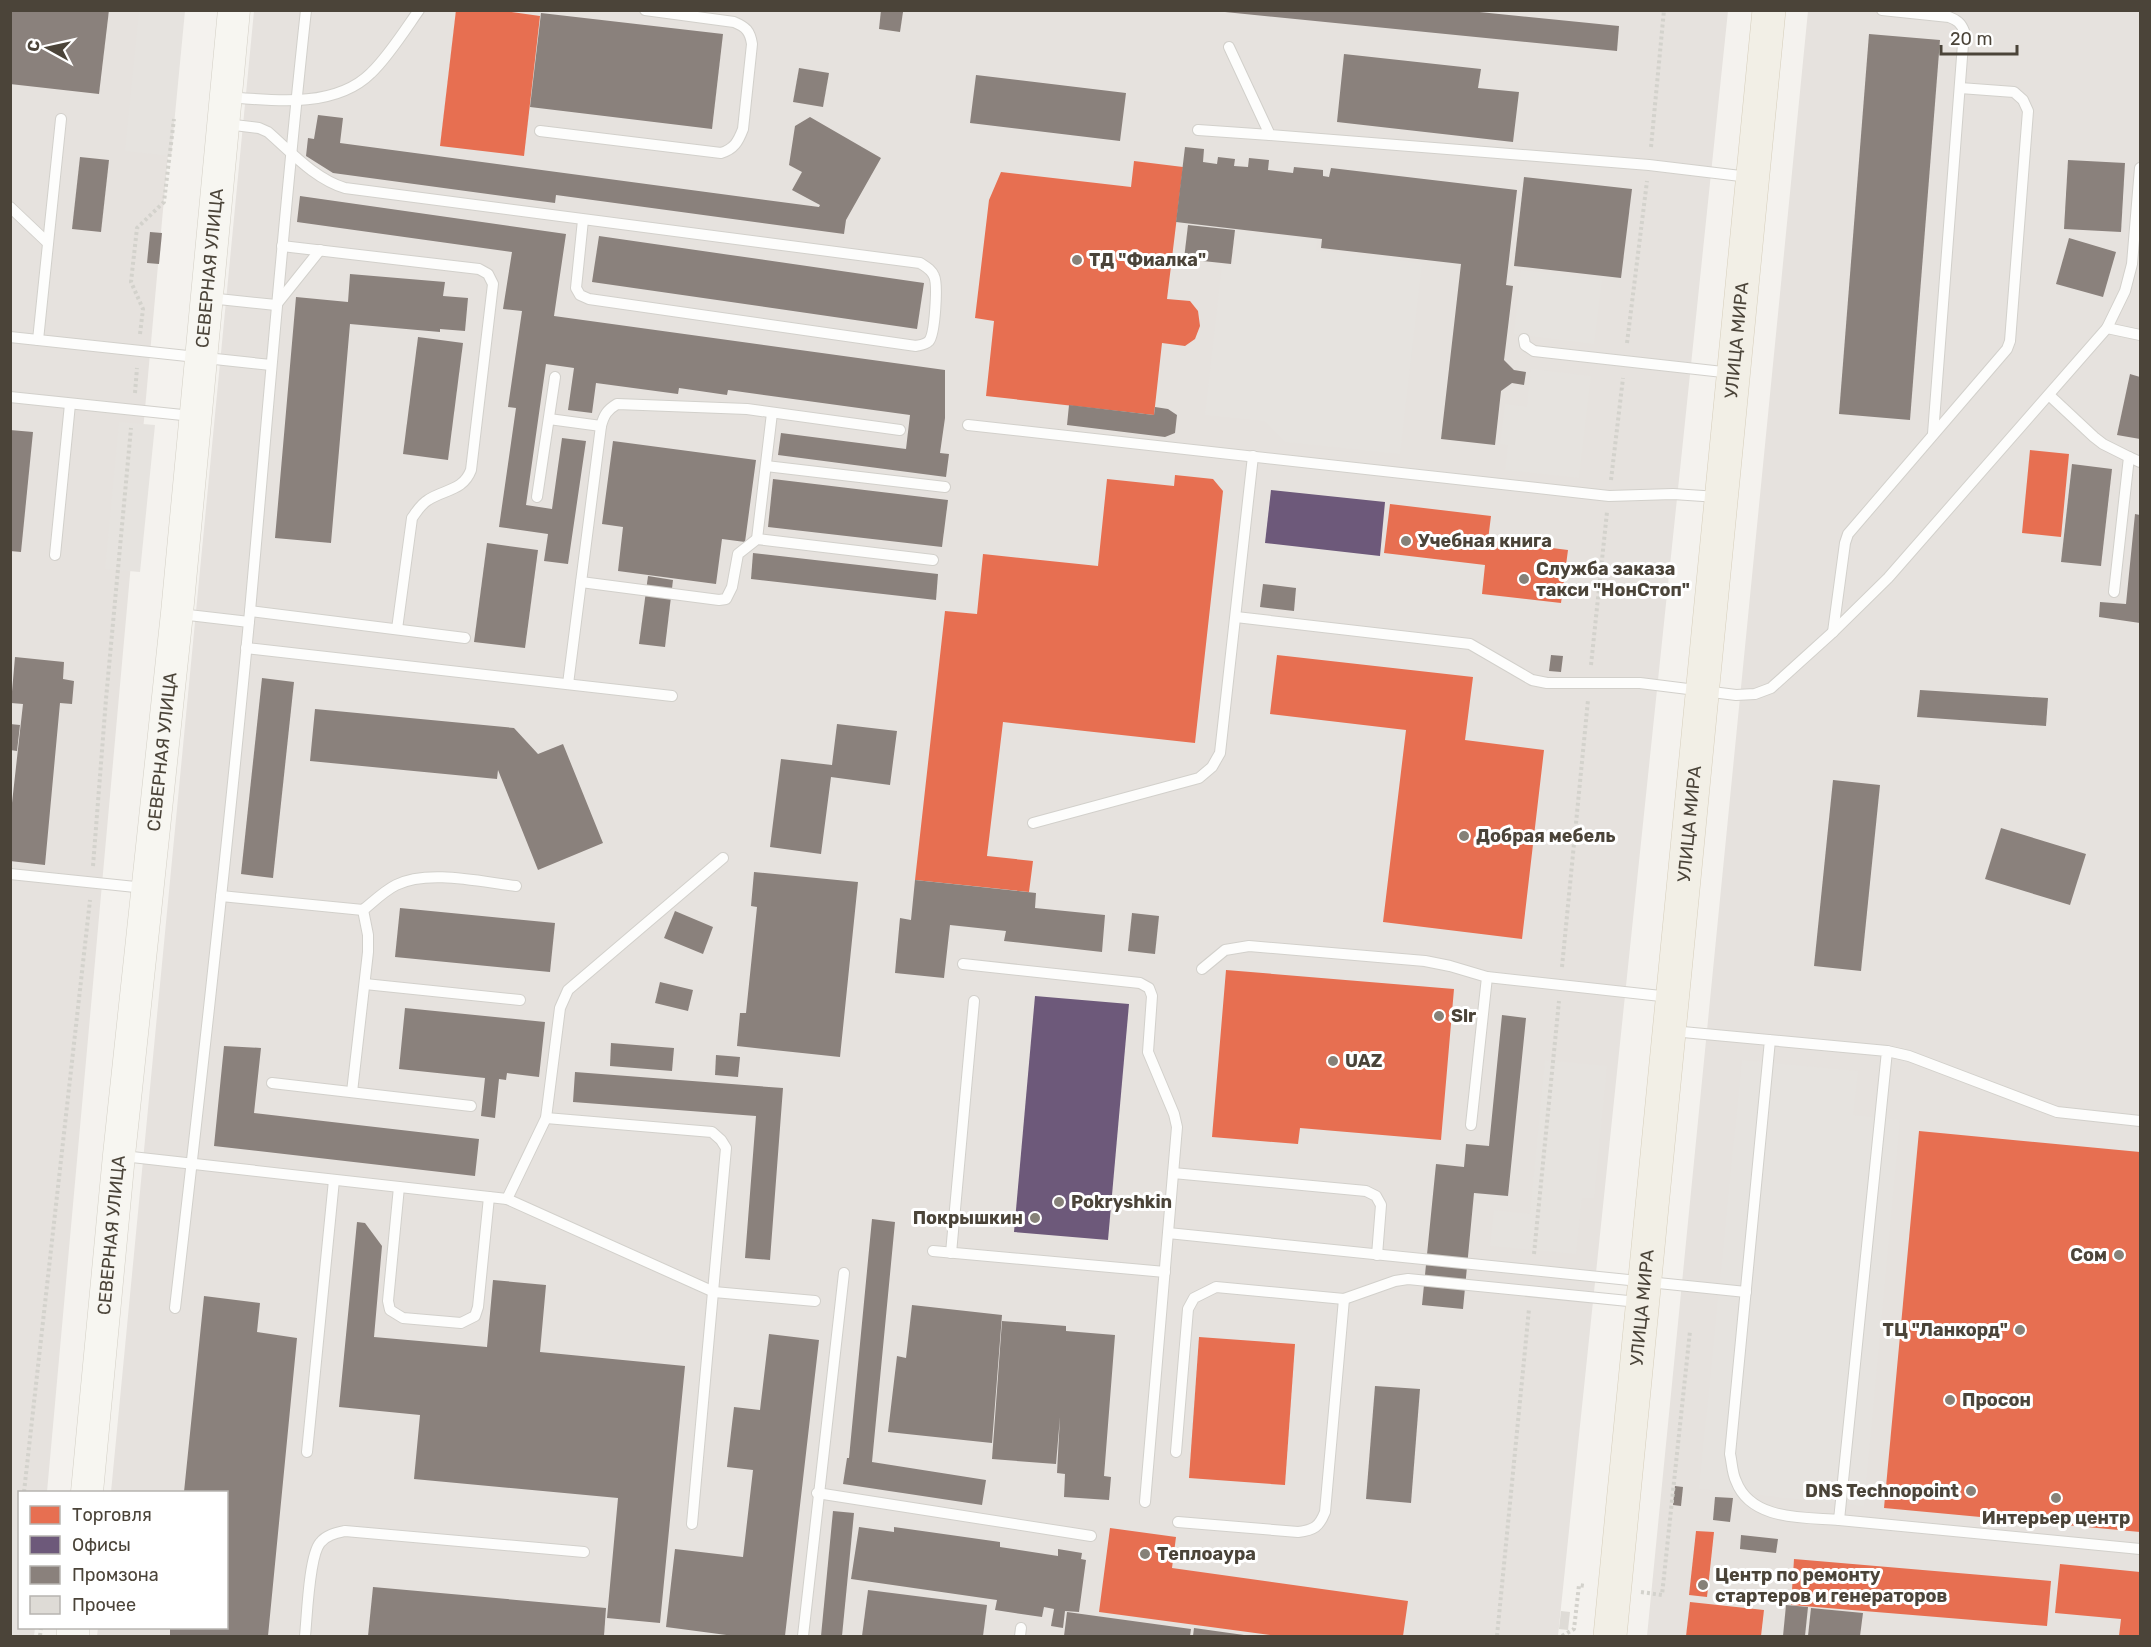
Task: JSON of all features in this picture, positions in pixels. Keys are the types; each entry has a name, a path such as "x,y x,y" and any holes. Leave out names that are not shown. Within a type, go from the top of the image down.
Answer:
{"main road":[{"name":"СЕВЕРНАЯ УЛИЦА","path":"87,1491 119,1155 177,613 234,10"},
{"name":"УЛИЦА МИРА","path":"1610,1636 1704,691 1768,10"}],"lane":[{"path":"175,1308 221,897 306,10"},
{"path":"225,110 262,100 324,96 357,85 372,73 419,10"},
{"path":"540,131 721,153 731,150 739,141 743,129 752,44 751,34 745,27 734,22 645,10"},
{"path":"1882,10 1948,17 1961,24 1964,31 1933,435"},
{"path":"1229,46 1270,135"},
{"path":"1833,632 1848,534 2009,345 2028,111 2023,100 2014,92 1960,88"},
{"path":"225,110 258,129 268,132 321,178 345,188 920,264 928,268 934,276 936,285 930,340 924,345 916,346 589,299 580,295 576,288 584,220"},
{"path":"38,340 61,119"},
{"path":"1198,130 1649,165 1752,177"},
{"path":"1236,617 1470,644 1532,680 1553,683 1640,682 1704,691 1755,694 1771,688 1888,578 2107,328 2126,291 2132,264 2140,168"},
{"path":"10,207 48,243"},
{"path":"282,246 479,269 488,274 493,284 471,470 468,479 462,485 428,500 419,507 412,518 397,629"},
{"path":"276,305 320,250"},
{"path":"207,298 276,305"},
{"path":"2107,328 2140,334"},
{"path":"10,338 271,365"},
{"path":"1524,339 1525,345 1534,351 1733,373"},
{"path":"537,496 555,376"},
{"path":"2049,395 2094,437 2140,462"},
{"path":"10,398 195,417"},
{"path":"55,555 70,404"},
{"path":"568,684 601,426 609,408 617,404 747,409 900,430"},
{"path":"581,582 718,600 726,599 732,587 738,554 757,539 772,413"},
{"path":"549,419 601,426"},
{"path":"968,425 1609,496 1673,494 1722,497"},
{"path":"1033,823 1198,778 1212,767 1220,753 1253,456"},
{"path":"2114,592 2128,457"},
{"path":"766,466 945,488"},
{"path":"757,539 933,560"},
{"path":"177,613 397,629 465,638"},
{"path":"246,648 672,696"},
{"path":"507,1198 546,1118 561,1008 568,990 723,858"},
{"path":"10,874 148,888"},
{"path":"221,897 363,910 394,886 427,876 516,885"},
{"path":"351,1092 365,984 368,935 363,910"},
{"path":"1202,969 1225,950 1249,946 1425,961 1487,976 1672,998"},
{"path":"963,964 1140,983 1149,988 1152,996 1148,1052 1174,1114 1177,1127 1145,1502"},
{"path":"1471,1125 1487,976"},
{"path":"365,984 520,1000"},
{"path":"951,1253 974,1001"},
{"path":"1669,1031 1887,1051 1909,1056 2057,1113 2140,1121"},
{"path":"1770,1040 1730,1454 1736,1482 1750,1501 1770,1513 2140,1549"},
{"path":"1839,1520 1887,1051"},
{"path":"272,1083 471,1106"},
{"path":"546,1118 712,1132 726,1148 692,1524"},
{"path":"119,1155 507,1198 714,1292 815,1301"},
{"path":"1173,1173 1366,1191 1376,1196 1381,1205 1377,1255"},
{"path":"307,1452 334,1180"},
{"path":"399,1187 388,1301 390,1310 403,1318 461,1323 475,1316 478,1307 489,1197"},
{"path":"1168,1233 1533,1271 1645,1292"},
{"path":"933,1251 1165,1272"},
{"path":"803,1636 844,1273"},
{"path":"1176,1452 1188,1309 1194,1298 1216,1287 1344,1299 1395,1281 1408,1279 1531,1291 1746,1292"},
{"path":"1178,1522 1298,1532 1312,1531 1320,1524 1325,1512 1344,1299"},
{"path":"818,1493 1091,1536"},
{"path":"305,1636 313,1557 319,1543 332,1534 345,1531 584,1552"}],"path":[{"path":"1533,1271 1609,496 1649,165 1664,10"},
{"path":"24,1491 92,882 106,699 143,309 131,282 137,228 164,202 174,119"},
{"path":"1497,1636 1531,1291"}],"shaded area":[{"path":"11,11 181,11 47,1491 18,1491 18,1629 35,1629 34,1636 11,1636"},
{"path":"139,11 185,11 171,156 125,151"},
{"path":"254,11 1728,11 1558,1636 97,1636 98,1629 228,1629 228,1491 111,1491"},
{"path":"1808,11 2140,11 2140,1636 1647,1636"},
{"path":"1237,230 1317,240 1316,250 1422,263 1400,454 1286,442 1265,421 1205,415 1222,265 1233,266"},
{"path":"1521,270 1602,280 1594,344 1514,334"},
{"path":"1531,369 1591,376 1579,478 1505,470 1508,445 1500,444 1505,404 1527,407"},
{"path":"119,422 155,425 140,572 105,569"},
{"path":"1545,1060 1607,1066 1594,1198 1582,1198 1576,1254 1490,1246 1494,1210 1530,1214"},
{"path":"1742,1060 1858,1071 1853,1115 1900,1120 1864,1506 1699,1489"},
{"path":"11,1526 18,1533 18,1583 13,1636 10,1636"}],"building: Торговля":[{"path":"456,10 497,10 540,16 524,156 440,146"},
{"name":"ТД \"Фиалка\"","path":"1134,161 1183,167 1167,299 1190,301 1198,311 1200,326 1195,339 1185,346 1162,343 1154,415 986,396 994,321 975,318 989,200 1001,172 1131,187"},
{"path":"2030,450 2069,454 2061,537 2022,533"},
{"path":"1175,475 1213,479 1223,491 1195,743 1003,722 987,856 1033,861 1029,892 915,880 945,611 977,614 983,554 1098,566 1107,479 1174,486"},
{"path":"1390,504 1491,516 1488,540 1568,550 1561,603 1482,594 1485,565 1384,553"},
{"name":"Добрая мебель","path":"1277,655 1473,677 1465,740 1544,750 1522,939 1383,922 1406,730 1270,714"},
{"path":"1226,970 1454,989 1441,1140 1300,1128 1298,1144 1212,1137"},
{"name":"ТЦ \"Ланкорд\"","path":"1919,1131 2140,1152 2140,1532 1884,1508"},
{"path":"1199,1337 1295,1344 1285,1485 1189,1478"},
{"path":"1110,1528 1176,1537 1172,1568 1408,1601 1403,1636 1277,1636 1099,1612"},
{"path":"1696,1531 1714,1532 1707,1597 1689,1595"},
{"path":"1794,1559 2051,1581 2047,1626 1791,1605"},
{"path":"2060,1564 2140,1572 2140,1636 2119,1636 2121,1619 2055,1613"},
{"path":"1690,1602 1764,1610 1761,1636 1686,1636"}],"building: Офисы":[{"path":"1271,490 1385,502 1380,556 1265,543"},
{"path":"1035,996 1129,1004 1108,1240 1014,1232"}],"building: Промзона":[{"path":"10,10 109,10 99,94 10,84"},
{"path":"881,10 903,12 900,32 879,29"},
{"path":"1225,10 1460,10 1619,26 1617,51 1225,12"},
{"path":"541,13 723,34 712,129 530,107"},
{"path":"1869,34 1940,40 1910,420 1839,414"},
{"path":"1344,54 1481,69 1478,88 1519,92 1513,142 1337,122"},
{"path":"799,68 829,73 823,107 793,102"},
{"path":"976,75 1126,93 1120,141 970,123"},
{"path":"318,115 343,118 340,143 819,207 820,205 792,190 802,172 789,165 795,126 810,117 881,158 846,220 844,234 556,195 555,203 333,173 306,156 308,138 314,139"},
{"path":"1185,147 1204,149 1203,162 1217,164 1218,157 1235,159 1234,166 1248,167 1249,158 1269,160 1268,170 1293,173 1294,167 1323,170 1323,176 1329,177 1331,168 1517,190 1506,285 1513,286 1504,360 1514,370 1526,372 1524,385 1512,383 1501,391 1495,445 1441,439 1461,264 1321,248 1322,239 1176,222"},
{"path":"80,157 109,160 101,232 72,229"},
{"path":"2068,160 2125,163 2121,232 2064,229"},
{"path":"1524,177 1632,189 1621,278 1514,266"},
{"path":"300,196 566,234 554,316 945,370 945,418 940,453 949,454 946,477 778,455 781,433 906,449 910,415 728,390 727,395 679,388 678,394 596,383 592,413 568,410 574,368 546,364 526,505 552,509 562,438 586,441 568,564 544,561 548,534 499,527 516,408 508,407 522,311 503,309 512,252 297,222"},
{"path":"1188,225 1235,230 1231,264 1184,259"},
{"path":"150,232 162,233 159,264 147,263"},
{"path":"599,236 924,283 917,329 592,282"},
{"path":"2069,238 2116,252 2103,297 2056,284"},
{"path":"350,274 445,282 443,296 468,298 465,331 440,329 440,332 350,324 331,543 275,538 296,297 348,302"},
{"path":"418,337 463,343 448,460 403,454"},
{"path":"2130,374 2140,377 2140,439 2117,435"},
{"path":"1069,405 1154,415 1155,407 1168,409 1177,415 1175,433 1165,437 1067,425"},
{"path":"10,430 33,432 21,552 10,551"},
{"path":"613,441 756,460 745,542 722,539 716,584 618,571 623,527 602,524"},
{"path":"2072,464 2112,469 2101,566 2061,562"},
{"path":"773,479 948,500 942,547 768,527"},
{"path":"2135,514 2140,515 2140,623 2099,617 2100,602 2126,604"},
{"path":"487,543 538,550 525,648 474,642"},
{"path":"753,553 938,574 936,600 751,579"},
{"path":"648,576 673,580 665,647 639,644"},
{"path":"1263,584 1296,588 1294,611 1260,607"},
{"path":"1551,655 1563,656 1561,672 1549,671"},
{"path":"15,657 64,662 63,679 74,681 72,704 60,703 45,865 10,861 10,821 23,704 11,703"},
{"path":"262,678 294,682 273,878 241,874"},
{"path":"1920,690 2048,698 2046,726 1917,717"},
{"path":"315,709 514,728 538,754 563,744 603,843 538,870 498,770 497,779 310,761"},
{"path":"10,724 20,725 17,751 10,750"},
{"path":"837,724 897,731 890,785 831,777 821,854 770,847 781,759 832,765"},
{"path":"1833,780 1880,785 1861,971 1814,966"},
{"path":"2001,828 2086,854 2070,905 1985,879"},
{"path":"754,872 858,882 840,1057 737,1046 740,1013 746,1013 757,907 751,906"},
{"path":"915,880 1036,893 1035,908 1105,915 1102,952 1004,941 1006,931 950,925 944,978 895,973 900,918 911,920"},
{"path":"400,908 555,923 550,972 395,957"},
{"path":"675,911 713,927 703,954 664,938"},
{"path":"1132,913 1159,916 1155,954 1128,951"},
{"path":"660,982 693,990 688,1011 655,1003"},
{"path":"405,1008 545,1022 539,1077 507,1073 506,1080 499,1079 495,1118 481,1116 485,1078 399,1069"},
{"path":"1502,1015 1526,1018 1508,1196 1474,1193 1463,1309 1422,1305 1436,1164 1464,1167 1466,1144 1489,1146"},
{"path":"611,1043 674,1048 672,1071 610,1066"},
{"path":"224,1046 261,1048 254,1113 479,1139 475,1176 214,1146"},
{"path":"716,1055 740,1057 738,1077 715,1075"},
{"path":"575,1072 783,1088 770,1260 745,1258 756,1116 573,1102"},
{"path":"872,1219 895,1222 872,1462 986,1480 982,1505 843,1484 847,1458 849,1458"},
{"path":"357,1222 365,1223 382,1246 374,1337 487,1347 493,1280 546,1285 540,1352 685,1366 660,1623 607,1618 618,1498 414,1479 420,1415 339,1407"},
{"path":"204,1296 260,1303 257,1332 297,1338 268,1636 170,1636 170,1629 228,1629 228,1491 184,1491"},
{"path":"912,1305 1002,1315 992,1443 888,1432 897,1356 906,1358"},
{"path":"1002,1321 1066,1326 1066,1331 1115,1335 1104,1476 1111,1477 1109,1500 1064,1497 1065,1474 1057,1473 1060,1417 1056,1464 992,1459"},
{"path":"769,1334 819,1340 785,1636 734,1636 666,1627 675,1549 743,1557 753,1470 727,1467 734,1407 760,1410"},
{"path":"1375,1386 1420,1389 1411,1503 1366,1499"},
{"path":"1675,1486 1683,1487 1681,1506 1673,1505"},
{"path":"1715,1497 1733,1498 1730,1522 1713,1520"},
{"path":"833,1511 854,1513 842,1636 821,1636"},
{"path":"859,1527 894,1532 894,1527 1000,1542 1000,1547 1058,1556 1058,1549 1082,1553 1081,1559 1086,1560 1079,1612 1065,1611 1063,1628 1051,1626 1054,1609 1044,1607 1042,1617 995,1610 997,1600 851,1579"},
{"path":"1741,1535 1778,1539 1776,1553 1740,1549"},
{"path":"373,1587 606,1608 604,1636 368,1636"},
{"path":"868,1590 987,1605 983,1636 862,1636"},
{"path":"1786,1605 1808,1607 1805,1636 1783,1636"},
{"path":"1811,1608 1863,1613 1860,1636 1808,1636"},
{"path":"1067,1612 1191,1629 1190,1636 1064,1636"},
{"path":"1194,1628 1244,1635 1244,1636 1193,1636"}],"building: Прочее":[{"path":"1561,1611 1570,1612 1568,1630 1559,1629"}],"place":[{"name":"ТД \"Фиалка\"","path":"1077,260"},
{"name":"Учебная книга","path":"1406,541"},
{"name":"Служба заказа такси \"НонСтоп\"","path":"1524,579"},
{"name":"Добрая мебель","path":"1464,836"},
{"name":"Slr","path":"1439,1016"},
{"name":"UAZ","path":"1333,1061"},
{"name":"Pokryshkin","path":"1059,1202"},
{"name":"Покрышкин","path":"1035,1218"},
{"name":"Сом","path":"2119,1255"},
{"name":"ТЦ \"Ланкорд\"","path":"2020,1330"},
{"name":"Просон","path":"1950,1400"},
{"name":"DNS Technopoint","path":"1971,1491"},
{"name":"Интерьер центр","path":"2056,1498"},
{"name":"Теплоаура","path":"1145,1554"},
{"name":"Центр по ремонту стартеров и генераторов","path":"1703,1585"}]}
